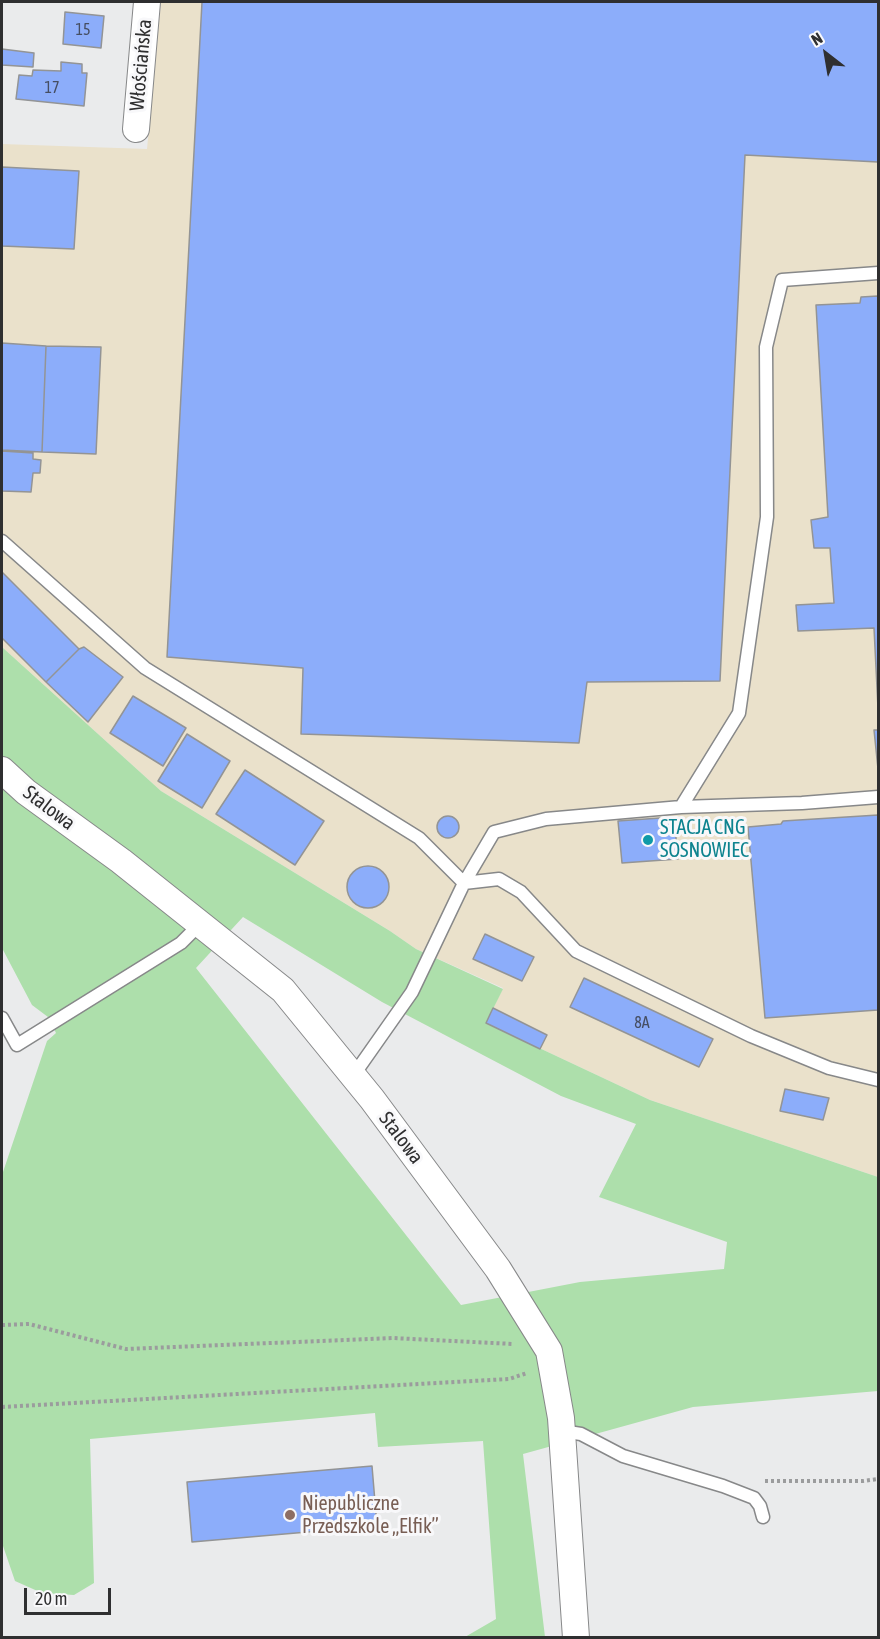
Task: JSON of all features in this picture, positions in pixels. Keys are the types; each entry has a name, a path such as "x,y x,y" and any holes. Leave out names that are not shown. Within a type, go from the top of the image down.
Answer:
{"street":[{"name":"Włościańska","path":"136,129 147,2"},
{"name":"Stalowa","path":"2,770 26,792 120,861 284,990 353,1076 498,1269 549,1351 562,1431 576,1638"}],"lane":[{"path":"681,807 739,713 768,517 766,347 782,280 879,273"},
{"path":"2,541 145,668 419,838 464,884"},
{"path":"353,1076 412,992 464,884 494,832 546,819 681,807 802,803 879,797"},
{"path":"464,884 499,879 521,892 576,951 751,1036 829,1068 879,1080"},
{"path":"2,1018 17,1045 181,943 200,924"},
{"path":"562,1431 581,1434 623,1456 723,1485 754,1498 760,1506 763,1518"}],"path":[{"path":"2,1326 29,1324 126,1348 393,1338 520,1344"},
{"path":"2,1407 509,1379 528,1372"},
{"path":"764,1481 878,1479"}],"shaded area":[{"path":"161,2 878,2 878,1177 650,1100 486,1023 503,988 416,949 161,791 2,647 2,144 147,149"}],"green space":[{"path":"2,647 161,791 416,949 503,989 486,1023 650,1100 878,1177 878,1391 693,1407 523,1454 545,1637 465,1637 496,1619 483,1441 378,1447 375,1413 90,1439 94,1583 74,1595 42,1593 15,1581 2,1543 2,1175 47,1041 56,1033 48,1017 32,1005 2,948","holes":["243,917 382,1002 561,1096 636,1124 599,1197 727,1242 724,1269 580,1282 461,1305 196,968"]}],"building":[{"path":"202,2 878,2 878,162 745,155 720,681 587,682 579,743 301,734 303,668 167,657"},
{"path":"65,12 104,16 101,48 63,44"},
{"path":"2,49 34,53 33,67 2,65"},
{"path":"61,62 82,64 82,73 87,73 84,106 16,99 19,75 32,76 33,70 61,71"},
{"path":"2,167 79,171 74,249 2,246"},
{"path":"878,296 878,708 874,628 798,631 796,605 834,603 830,548 814,548 811,520 828,517 816,305 860,303 861,297"},
{"path":"2,343 46,346 42,452 2,450"},
{"path":"46,346 101,347 96,454 42,452"},
{"path":"2,451 33,453 33,459 41,460 40,473 33,473 31,492 2,491"},
{"path":"2,572 79,649 46,682 2,638"},
{"path":"84,647 123,677 88,722 46,682 79,649"},
{"path":"133,696 186,728 163,766 110,733"},
{"path":"874,730 878,730 878,769"},
{"path":"187,734 230,761 202,808 158,781"},
{"path":"245,770 324,821 295,865 216,814"},
{"path":"878,815 878,1010 765,1018 748,827 781,824 783,821"},
{"path":"448,816 458,823 459,827 452,837 448,838 438,831 437,827 444,817"},
{"name":"STACJA CNG SOSNOWIEC","path":"674,817 678,859 622,863 618,821"},
{"path":"368,866 383,872 389,887 383,902 368,908 353,902 347,887 353,872"},
{"path":"485,934 534,957 522,981 473,959"},
{"path":"584,978 713,1039 699,1067 570,1007"},
{"path":"493,1008 547,1035 540,1049 486,1023"},
{"path":"785,1089 829,1098 823,1120 780,1111"},
{"path":"372,1466 377,1526 192,1542 187,1482"}],"place":[{"name":"STACJA CNG SOSNOWIEC","path":"648,840"},
{"name":"Niepubliczne Przedszkole „Elfik”","path":"290,1515"}]}
